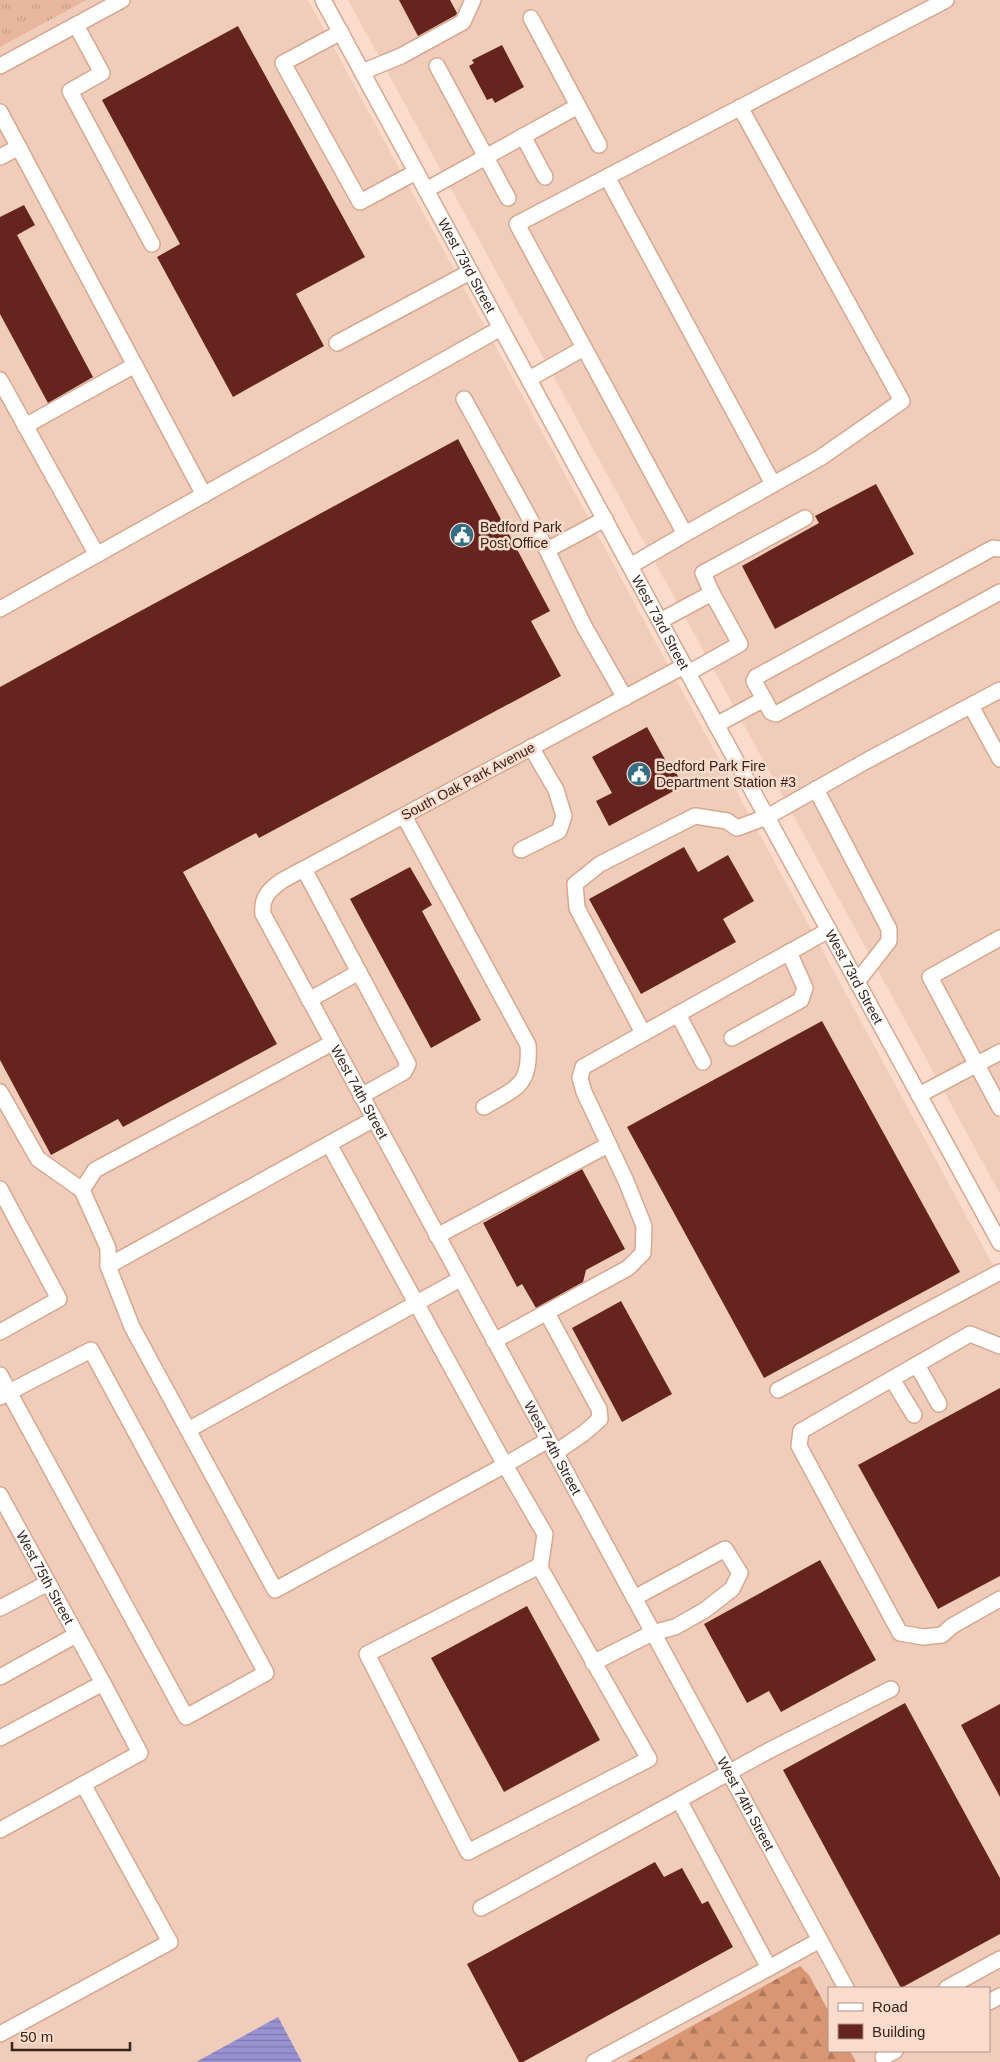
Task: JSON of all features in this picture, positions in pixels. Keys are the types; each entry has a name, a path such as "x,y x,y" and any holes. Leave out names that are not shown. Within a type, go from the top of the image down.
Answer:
{"street":[{"path":"0,66 122,0"},
{"name":"West 73rd Street","path":"323,0 686,670 1000,1243"},
{"path":"362,72 401,56 463,22 472,0"},
{"path":"685,534 517,224 946,0"},
{"path":"531,18 599,145"},
{"path":"76,25 102,73 70,91 152,244"},
{"path":"341,32 283,62 360,202 416,172"},
{"path":"437,66 508,198"},
{"path":"426,190 578,106"},
{"path":"630,566 820,458 902,401 740,108"},
{"path":"0,112 204,495"},
{"path":"523,136 545,177"},
{"path":"0,157 19,147"},
{"path":"608,177 773,484"},
{"path":"337,343 470,272"},
{"path":"0,609 501,328"},
{"path":"529,379 584,348"},
{"path":"25,426 135,365"},
{"path":"0,380 97,555"},
{"path":"464,399 547,550 584,626 625,698"},
{"path":"660,621 712,593 703,573 806,518"},
{"path":"547,550 605,519"},
{"path":"1000,549 993,548 756,677 754,681 771,712 776,714 1000,592"},
{"name":"South Oak Park Avenue","path":"262,906 265,896 271,888 304,869 625,698 740,644 712,593"},
{"path":"643,1033 577,908 575,884 600,864 695,816 727,821 738,828 767,817 1000,690"},
{"path":"716,725 764,700"},
{"path":"971,706 1000,760"},
{"path":"521,850 559,831 564,816 556,790 531,748"},
{"path":"816,789 889,929 889,941 857,982"},
{"path":"404,816 528,1045 529,1060 527,1074 521,1084 484,1107"},
{"path":"304,869 408,1064 404,1072 361,1096"},
{"name":"West 74th Street","path":"262,906 263,914 268,924 332,1043 845,1987"},
{"path":"494,1341 628,1268 643,1253 644,1226 626,1181 584,1092 580,1078 583,1066 829,930"},
{"path":"1000,938 930,977 1000,1108"},
{"path":"732,1038 801,1000 805,988 790,952"},
{"path":"309,1000 359,972"},
{"path":"678,1014 703,1062"},
{"path":"82,1190 95,1170 332,1043"},
{"path":"919,1095 1000,1052"},
{"path":"0,1092 38,1160 82,1190 108,1248 108,1266 132,1327 275,1590 505,1465 584,1433 600,1419 598,1409 547,1313"},
{"path":"108,1266 374,1119"},
{"path":"330,1144 505,1465 545,1534 540,1569"},
{"path":"437,1236 608,1145"},
{"path":"0,1189 59,1299 0,1332"},
{"path":"778,1390 1000,1272"},
{"path":"188,1430 417,1304 460,1278"},
{"path":"1000,1346 970,1334 801,1431 799,1446 900,1633 923,1637 942,1635 952,1626 1000,1599"},
{"path":"0,1375 5,1395 186,1717 266,1672 90,1350 5,1395"},
{"path":"917,1365 939,1404"},
{"path":"892,1379 914,1414"},
{"name":"West 75th Street","path":"0,1495 42,1586 76,1635 140,1753 83,1784"},
{"path":"593,1663 652,1633 675,1627 705,1610 732,1589 740,1573 725,1549 634,1598"},
{"path":"539,1566 593,1663 648,1759 468,1852 367,1654 539,1566"},
{"path":"0,1608 42,1586"},
{"path":"0,1677 76,1635"},
{"path":"0,1738 103,1683"},
{"path":"481,1908 728,1773 891,1689"},
{"path":"0,1830 83,1784 170,1942 0,2034"},
{"path":"679,1800 769,1968"},
{"path":"594,2062 820,1940"},
{"path":"949,1987 1000,1959"}],"shaded area":[{"path":"87,0 308,0 1000,1278 1000,2062 0,2062 0,47"},
{"path":"348,0 1000,0 1000,1194"},
{"path":"278,2017 302,2062 196,2062"}],"green space":[{"path":"0,0 87,0 0,47"},
{"path":"800,1966 809,1975 828,2010 828,2052 851,2052 856,2062 627,2062"}],"building":[{"path":"399,0 450,0 457,13 418,36"},
{"path":"238,26 365,257 296,294 324,346 233,397 157,257 180,244 102,100"},
{"path":"502,45 524,87 495,103 492,98 487,100 469,66 474,63 472,60"},
{"path":"24,205 35,225 17,235 93,377 48,403 0,314 0,217"},
{"path":"458,439 550,611 531,621 561,676 259,838 256,833 183,872 277,1044 123,1127 118,1119 51,1155 0,1060 0,687"},
{"path":"876,484 914,554 775,629 742,566 819,523 815,516"},
{"name":"Bedford Park Fire Department Station #3","path":"647,727 667,763 670,761 683,786 609,826 596,801 612,793 592,757"},
{"path":"684,847 698,872 728,855 754,901 723,919 736,942 641,994 589,899"},
{"path":"410,867 432,905 422,911 481,1020 431,1048 350,899"},
{"path":"822,1021 960,1272 764,1378 627,1127"},
{"path":"582,1169 625,1249 586,1270 583,1282 536,1308 522,1284 517,1287 483,1223"},
{"path":"621,1301 672,1394 622,1422 572,1328"},
{"path":"1000,1388 1000,1576 938,1609 858,1465"},
{"path":"820,1560 876,1660 781,1712 769,1691 747,1703 704,1624"},
{"path":"527,1606 600,1740 504,1792 431,1658"},
{"path":"905,1703 1000,1878 1000,1934 900,1987 783,1770"},
{"path":"1000,1704 1000,1797 961,1725"},
{"path":"655,1862 664,1877 682,1868 702,1904 708,1901 733,1947 523,2062 519,2062 467,1964"}],"place":[{"name":"Bedford Park Post Office","path":"462,535"},
{"name":"Bedford Park Fire Department Station #3","path":"639,774"}]}
